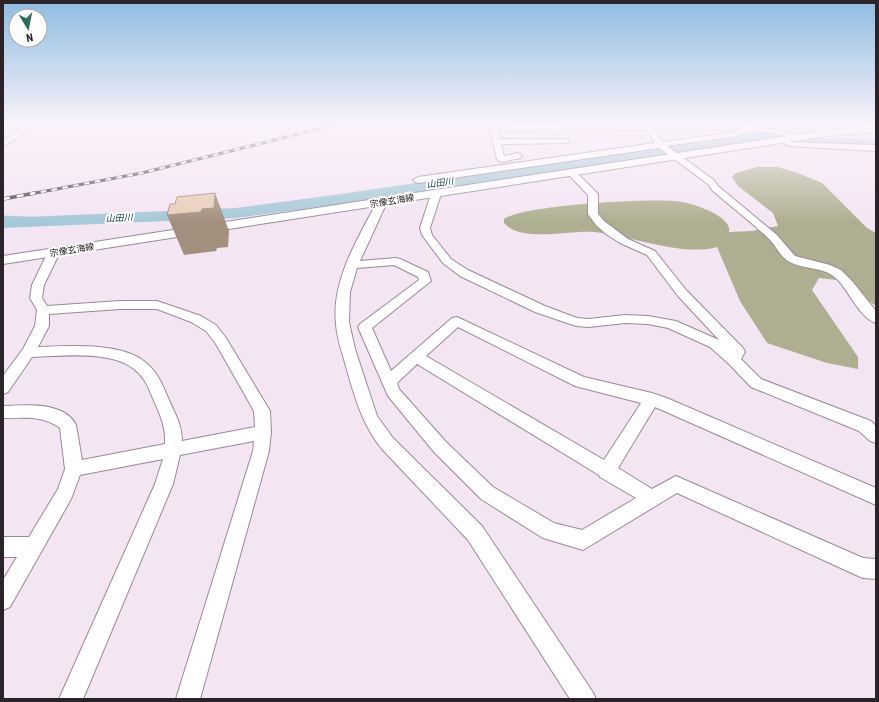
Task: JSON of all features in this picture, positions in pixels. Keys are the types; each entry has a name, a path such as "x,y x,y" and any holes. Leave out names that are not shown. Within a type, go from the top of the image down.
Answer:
{"main road":[{"name":"宗像玄海線","path":"3,260 676,157"}],"street":[{"path":"500,157 501,159 514,157"},
{"path":"418,180 579,157"},
{"path":"676,157 711,182 715,188 775,238 789,257 801,262 817,264 836,272 853,290 867,310 876,319"},
{"path":"572,173 593,194 593,214 600,223 624,241 651,253 682,293 738,352 733,359"},
{"path":"436,194 425,228 427,235 447,261 464,274 564,318 589,323 632,320 654,321 671,324 715,344 733,359 756,383 865,426 876,436"},
{"path":"382,202 358,250 342,303 342,323 366,412 375,429 386,444 475,533 584,699"},
{"path":"3,388 28,352 42,326 43,310 36,298 38,285 54,252"},
{"path":"353,265 396,261 424,275 425,281 365,327 388,382 393,392 440,447 487,493 550,531 583,540 676,484 864,568 876,569"},
{"path":"43,310 141,304 170,308 196,319 211,328 221,341 262,411 263,432 261,451 188,699"},
{"path":"388,382 457,321 580,382 664,403 876,497"},
{"path":"28,352 96,351 116,355 141,366 149,374 172,425 173,450 164,484 71,699"},
{"path":"416,357 606,472 652,498"},
{"path":"606,472 652,399"},
{"path":"3,412 30,411 48,413 59,418 68,425 74,469 65,493 3,600"},
{"path":"74,469 263,432"},
{"path":"3,547 33,547"}],"green space":[{"path":"757,167 777,167 795,172 822,183 867,228 876,233 876,306 837,280 819,278 812,290 858,357 858,369 827,363 767,343 740,301 717,247 688,249 593,232 546,234 522,233 512,229 504,223 504,219 516,214 562,206 619,201 668,201 688,203 712,212 725,221 729,226 729,232 752,231 778,226 773,213 738,186 732,177 736,173"}],"building":[{"path":"215,193 214,208 202,209 201,212 167,215 170,204 175,204 177,197"}],"waterway":[{"name":"山田川","path":"3,223 236,213 334,200 621,157"},
{"name":"山田川","path":"3,217 71,220"}],"railway":[{"path":"30,194 142,173 207,157"},
{"path":"3,199 35,193"}]}
